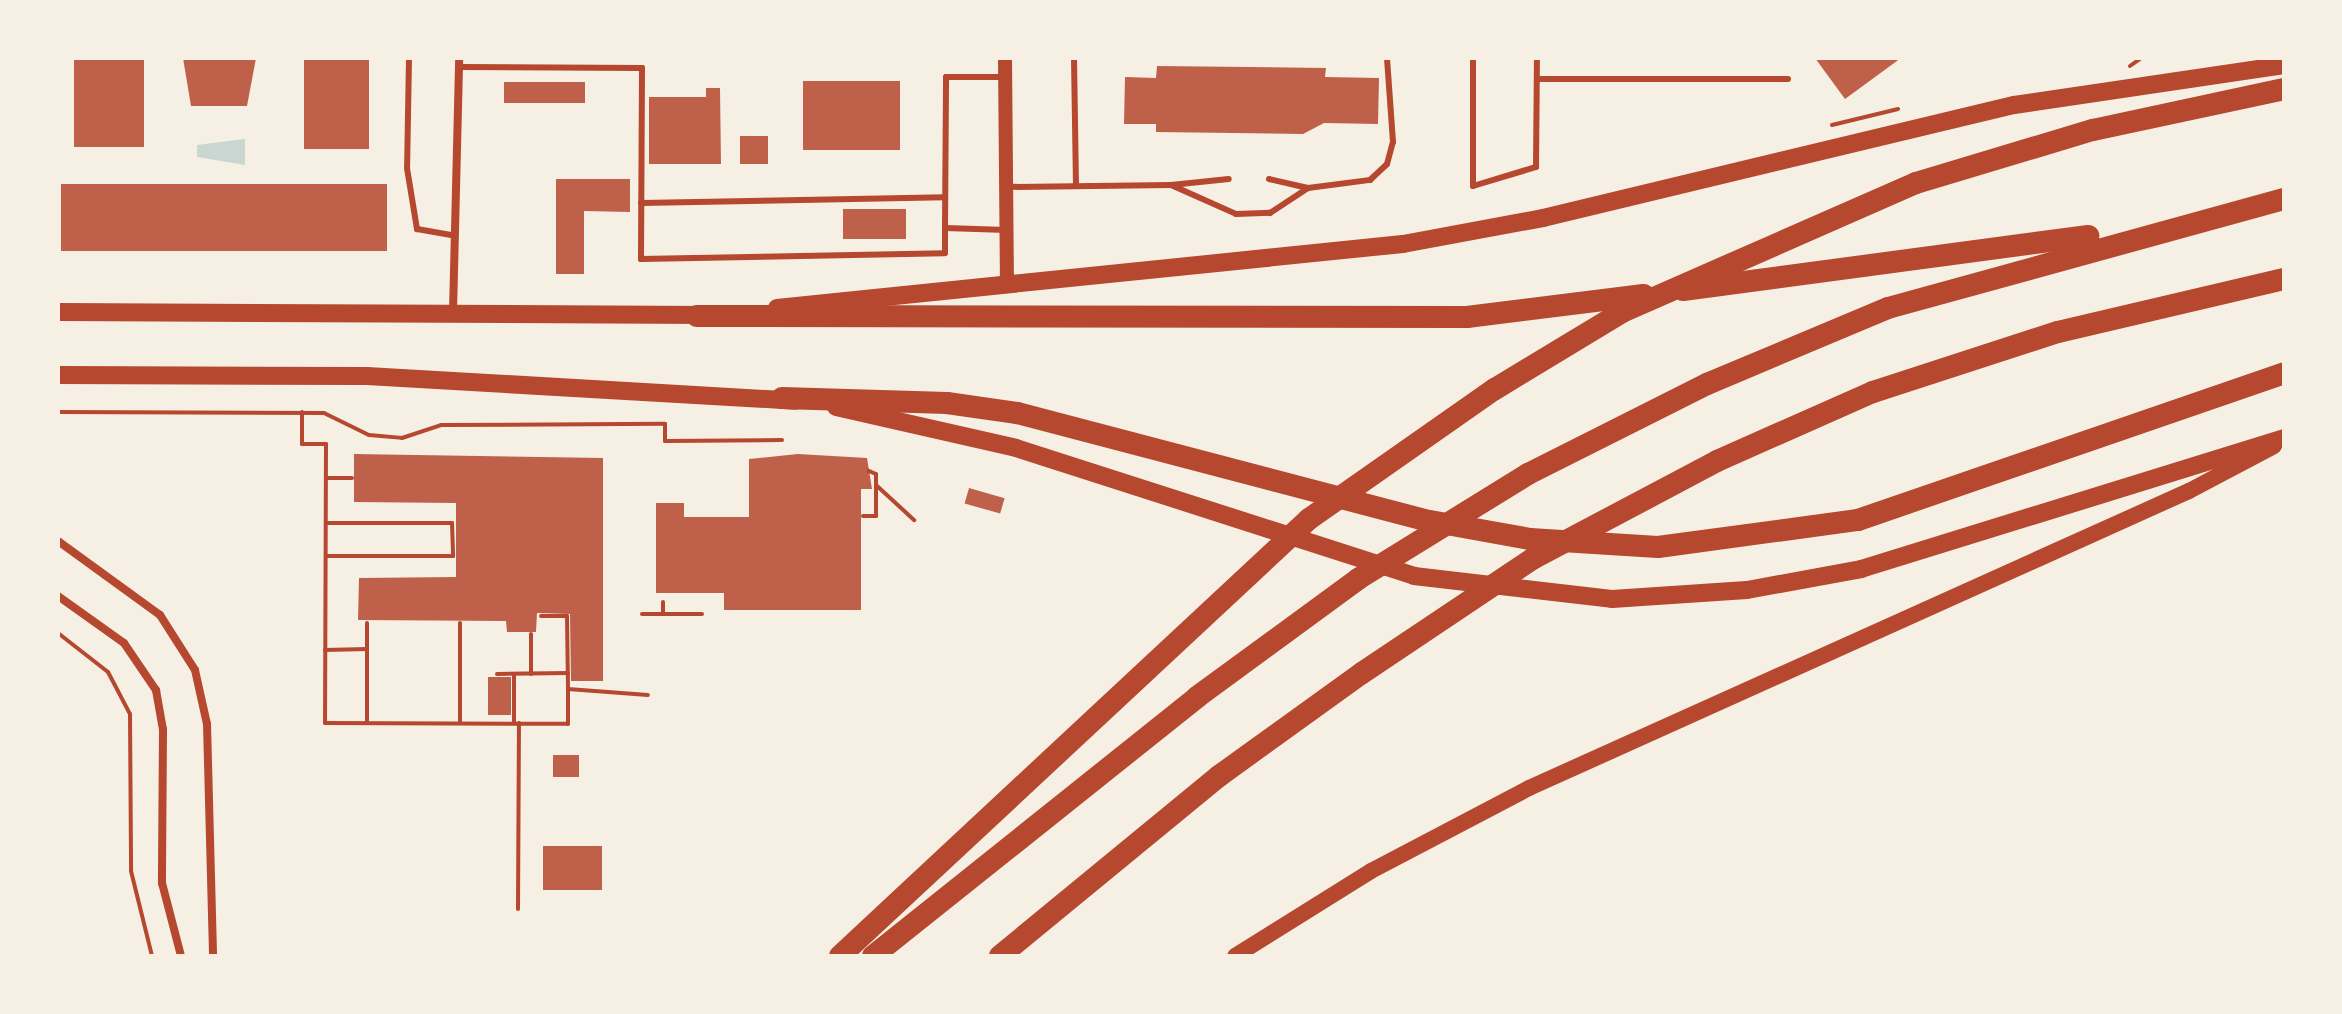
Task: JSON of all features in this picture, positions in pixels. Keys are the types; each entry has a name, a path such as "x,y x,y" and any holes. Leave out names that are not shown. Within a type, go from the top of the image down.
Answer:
{"highway":[{"path":"840,956 1309,519 1495,389 1622,312 1916,183 2093,130 2284,89"},
{"path":"697,316 1467,317 1998,253 2284,199"},
{"path":"873,956 1197,697 1358,579 1528,474 1707,384 1888,308 2239,207"},
{"path":"1000,956 1219,776 1362,673 1534,558 1717,461 1873,392 2058,332 2284,279"},
{"path":"782,398 947,403 1017,413 1430,521 1530,539 1658,547 1858,520 2284,373"}],"main road":[{"path":"58,312 453,312 697,316 1403,244 1543,218 2001,108 2284,65"},
{"path":"58,375 367,376 782,398 911,420 1182,501 1414,576 1521,594 1612,599 1732,591 1861,569 2284,439"},
{"path":"1235,956 1371,871 1529,788 2189,491 2284,439"}],"street":[{"path":"1005,58 1007,284"},
{"path":"453,312 459,63"},
{"path":"58,541 160,615 195,670 207,724 213,956"},
{"path":"58,596 124,643 156,690 162,883 181,956"}],"lane":[{"path":"409,58 407,168 417,229 455,236"},
{"path":"1074,58 1076,186"},
{"path":"1269,179 1308,188 1370,180 1387,164 1393,142 1387,58"},
{"path":"1473,58 1473,186 1536,167 1537,58"},
{"path":"459,63 642,68 641,259 945,253 946,77 1005,77"},
{"path":"1537,79 1788,79"},
{"path":"1006,187 1171,185 1229,179"},
{"path":"1171,185 1236,214 1270,213 1308,188"},
{"path":"641,203 945,197"},
{"path":"945,228 1007,230"}],"path":[{"path":"58,412 302,412 402,438 441,425 665,424 665,441 782,440"},
{"path":"302,412 302,444 326,444 325,723 568,724 567,616 541,616"},
{"path":"869,471 876,485 914,520"},
{"path":"326,478 352,478"},
{"path":"863,516 876,516 876,485"},
{"path":"325,556 453,556 452,523 326,523"},
{"path":"663,602 663,614"},
{"path":"642,614 702,614"},
{"path":"367,623 367,723"},
{"path":"460,623 460,723"},
{"path":"58,633 108,672 130,714 131,871 152,956"},
{"path":"531,634 531,674"},
{"path":"325,650 367,649"},
{"path":"497,674 568,673"},
{"path":"514,674 518,909"},
{"path":"568,689 648,695"}],"shaded area":[{"path":"245,139 245,165 197,157 197,145"}],"building":[{"path":"74,58 144,58 144,147 74,147"},
{"path":"183,58 256,58 247,106 191,106"},
{"path":"304,58 369,58 369,149 304,149"},
{"path":"1815,58 1901,58 1845,99"},
{"path":"1157,66 1326,68 1325,77 1379,78 1378,124 1324,123 1303,134 1156,132 1156,124 1124,124 1125,77 1156,78"},
{"path":"803,81 900,81 900,150 803,150"},
{"path":"504,82 585,82 585,103 504,103"},
{"path":"706,88 720,88 721,164 649,164 649,97 706,97"},
{"path":"740,136 768,136 768,164 740,164"},
{"path":"556,179 630,179 630,212 584,211 584,274 556,274"},
{"path":"61,184 387,184 387,251 61,251"},
{"path":"843,209 906,209 906,239 843,239"},
{"path":"354,454 603,458 603,681 571,681 570,614 537,613 536,632 507,632 506,621 358,620 359,578 456,577 456,503 354,502"},
{"path":"798,454 867,458 872,489 861,489 861,610 724,610 724,593 656,593 656,503 684,503 684,517 749,517 749,459"},
{"path":"969,488 1005,498 1000,514 965,503"},
{"path":"488,677 511,677 511,715 488,715"},
{"path":"553,755 579,755 579,777 553,777"},
{"path":"543,846 602,846 602,890 543,890"}]}
